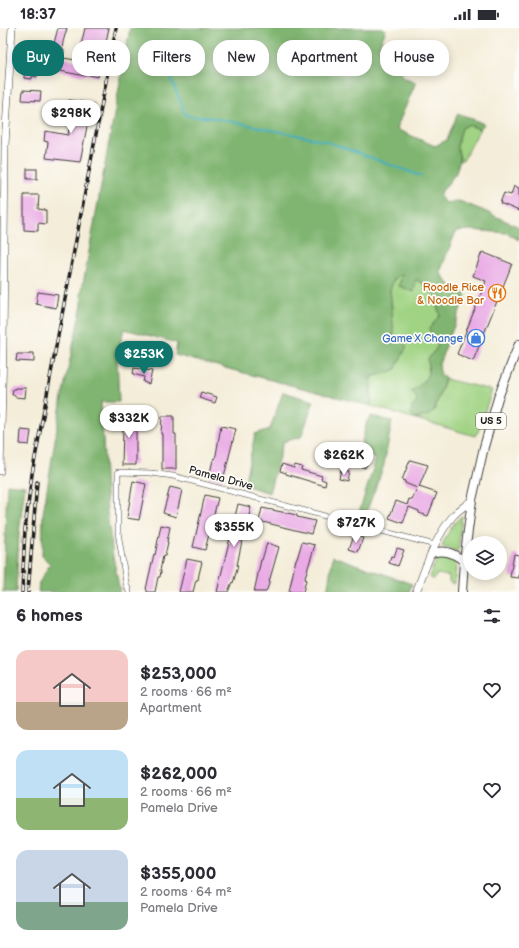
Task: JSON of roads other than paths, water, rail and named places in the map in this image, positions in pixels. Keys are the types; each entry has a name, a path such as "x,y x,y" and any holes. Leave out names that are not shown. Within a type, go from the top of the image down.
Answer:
{"main road":[{"path":"0,471 5,144 12,28"},
{"name":"US 5","path":"467,536 472,500 484,447 498,398 519,344"},
{"path":"416,592 435,545 452,517 472,500"},
{"path":"432,553 446,551 454,553 463,560"},
{"name":"US 5","path":"462,592 463,576"}],"street":[{"name":"Pamela Drive","path":"129,592 126,583 118,532 118,472 151,472 173,476 435,545"}],"waterway":[{"path":"170,76 185,114 189,116 214,118 325,141 421,176"}],"railway":[{"path":"22,592 25,529 32,474 116,28"},
{"path":"28,592 37,482"}],"place":[{"name":"Roodle Rice & Noodle Bar","path":"497,293"},
{"name":"Game X Change","path":"476,338"}]}
